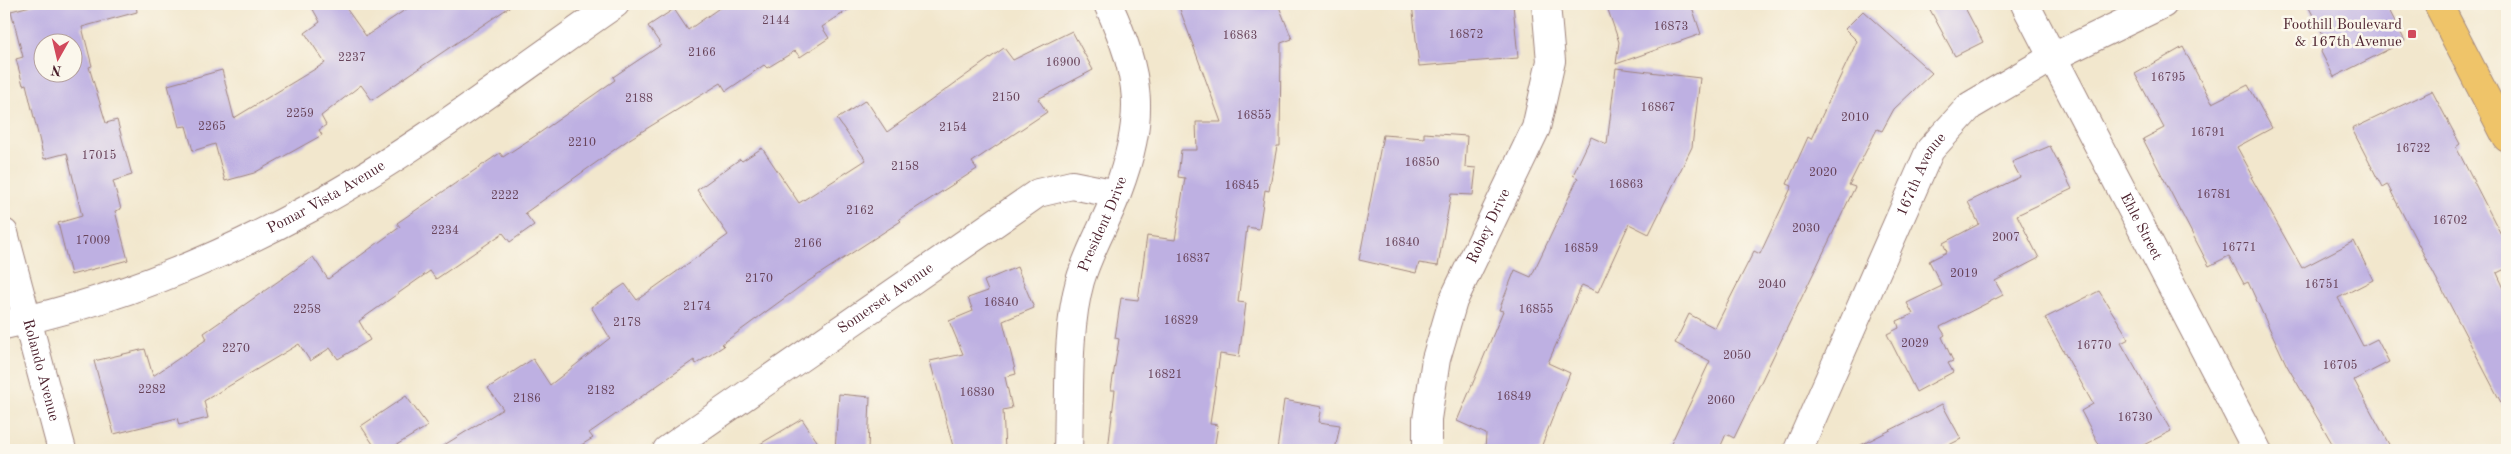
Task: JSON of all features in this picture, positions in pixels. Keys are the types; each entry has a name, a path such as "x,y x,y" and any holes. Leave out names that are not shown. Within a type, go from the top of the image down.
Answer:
{"main road":[{"path":"2438,4 2507,138"}],"street":[{"name":"Pomar Vista Avenue","path":"15,323 157,281 263,233 312,208 374,170 615,4"},
{"name":"President Drive","path":"1068,450 1072,328 1080,281 1095,240 1117,194 1130,152 1137,100 1130,55 1108,4"},
{"name":"Robey Drive","path":"1427,450 1427,419 1436,359 1453,301 1536,128 1551,61 1546,4"},
{"name":"Ehle Street","path":"2026,4 2257,450"},
{"name":"167th Avenue","path":"1798,450 1930,150 1970,106 2053,57 2163,4"},
{"name":"Somerset Avenue","path":"668,450 1038,193 1072,185 1117,194"},
{"name":"Rolando Avenue","path":"4,233 15,323 62,450"}],"building":[{"path":"38,4 136,4 137,12 82,27 92,66 89,67 106,123 117,120 132,175 113,181 121,209 115,211 128,260 71,275 58,223 82,216 67,153 44,159 26,84 23,85 16,59 23,57 11,11"},
{"path":"310,4 343,4 366,36 414,4 514,4 372,100 361,85 321,116 326,125 319,130 322,135 254,173 225,181 215,144 193,151 186,126 179,127 168,85 222,70 234,118 325,63 305,33 320,22"},
{"path":"725,4 857,4 822,27 829,38 800,57 795,51 767,68 764,65 726,91 721,83 628,140 525,213 534,225 510,242 503,233 436,279 430,271 359,321 370,340 338,359 330,348 310,361 299,344 204,401 208,418 179,425 177,418 114,434 94,361 145,349 153,376 207,339 204,333 313,257 328,279 400,227 397,223 500,153 503,157 538,134 615,80 613,77 661,45 648,26 674,9 688,30"},
{"path":"1178,4 1278,4 1292,39 1281,43 1280,146 1277,146 1269,191 1265,190 1259,229 1247,227 1238,302 1246,303 1239,357 1220,354 1210,424 1218,425 1214,450 1108,450 1115,390 1111,390 1119,339 1115,338 1121,298 1138,300 1147,236 1175,240 1185,178 1178,177 1181,150 1197,150 1196,122 1221,122"},
{"path":"1412,4 1513,4 1518,58 1419,66"},
{"path":"1606,4 1691,4 1701,34 1616,64 1619,42"},
{"path":"1927,4 1963,4 1983,42 1955,56"},
{"path":"2307,4 2386,4 2405,41 2334,77 2321,52 2326,40"},
{"path":"1863,11 1932,73 1894,109 1882,131 1877,129 1849,185 1855,187 1734,438 1726,434 1719,450 1668,450 1710,361 1675,343 1689,314 1715,328 1754,251 1760,254 1792,186 1787,184 1808,137 1811,139 1857,41 1845,29"},
{"path":"1072,31 1093,70 1038,99 1047,112 972,162 977,169 899,219 901,221 801,286 722,344 724,346 696,364 694,360 589,433 593,438 573,450 436,450 503,409 488,388 533,359 550,385 610,338 591,307 625,284 637,300 728,235 697,190 740,159 742,161 762,148 799,203 866,160 837,119 866,100 887,132 1004,48 1013,60"},
{"path":"2183,47 2212,103 2248,85 2272,128 2237,147 2253,176 2251,177 2302,268 2354,241 2373,280 2338,298 2363,346 2377,339 2389,362 2354,380 2392,450 2336,450 2286,364 2248,282 2244,284 2229,256 2209,266 2143,139 2164,128 2135,74"},
{"path":"1616,68 1700,78 1692,147 1649,234 1629,224 1598,292 1582,285 1548,363 1570,373 1540,450 1485,450 1486,434 1457,421 1503,311 1499,310 1515,270 1531,277 1578,178 1573,175 1591,137 1607,144"},
{"path":"2432,91 2460,144 2456,147 2507,246 2507,268 2497,273 2507,295 2507,414 2387,184 2382,187 2352,129"},
{"path":"1424,133 1467,136 1465,167 1476,168 1473,195 1451,194 1438,266 1419,263 1416,273 1359,260 1383,135 1424,138"},
{"path":"2050,146 2072,189 2017,215 2039,258 1995,281 2003,295 1940,327 1945,335 1942,337 1953,361 1948,363 1953,372 1916,392 1887,334 1899,328 1897,321 1913,314 1907,303 1942,286 1929,261 1947,252 1943,243 1979,224 1968,202 2020,177 2012,162"},
{"path":"1017,267 1034,308 1003,321 1016,374 1005,377 1012,408 1003,410 1005,450 954,450 930,361 963,354 949,321 973,311 968,298 988,291 984,281"},
{"path":"2099,291 2129,339 2121,343 2171,431 2134,450 2102,450 2081,411 2093,404 2045,318"},
{"path":"839,394 870,397 868,450 835,450"},
{"path":"406,396 428,426 388,450 377,450 361,426"},
{"path":"1284,400 1322,407 1319,422 1340,425 1335,450 1277,450"},
{"path":"1942,404 1961,439 1939,450 1851,450"},
{"path":"802,419 823,450 750,450"}],"place":[{"name":"Foothill Boulevard & 167th Avenue","path":"2412,34"}]}
